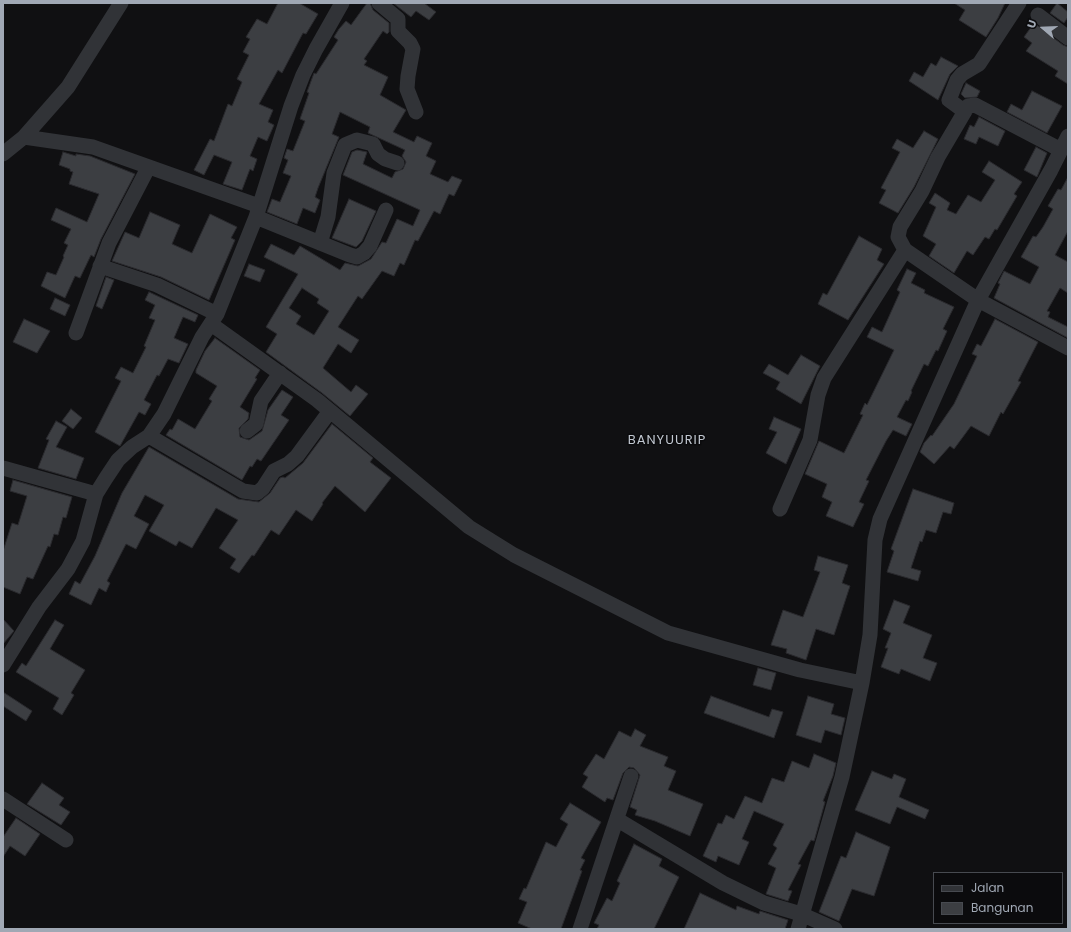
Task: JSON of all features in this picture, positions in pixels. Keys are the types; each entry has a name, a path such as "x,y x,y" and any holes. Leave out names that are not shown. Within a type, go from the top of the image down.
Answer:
{"street":[{"path":"3,154 24,137 68,87 121,3"},
{"path":"3,665 39,607 68,569 83,541 96,494 118,460 132,447 149,436 164,414 202,337 214,319 257,212 291,106 303,75 316,48 342,3"},
{"path":"380,3 398,19 398,31 410,43 413,49 407,89 416,112"},
{"path":"964,111 949,100 957,80 962,74 979,64 1019,3"},
{"path":"1038,15 1068,38"},
{"path":"1061,150 975,105 968,106 922,191 900,227 898,236 905,250 978,300 1068,348"},
{"path":"798,929 842,776 862,683 870,635 875,540 880,518 978,300 1048,177 1068,136"},
{"path":"24,137 93,147 123,157 257,212 320,243 350,255 361,255 370,246 386,210"},
{"path":"320,243 328,216 334,173 345,145 356,140 373,144 378,154 385,159 398,163"},
{"path":"76,333 109,243 148,168"},
{"path":"780,509 810,440 818,395 824,378 905,250"},
{"path":"100,266 157,285 214,319 280,373 330,410 469,527 514,555 561,580 668,632 800,670 862,683"},
{"path":"248,431 256,424 261,401 280,373"},
{"path":"149,436 243,491 257,493 263,488 274,470 288,464 297,456 330,410"},
{"path":"3,468 96,494"},
{"path":"580,929 618,820 631,776"},
{"path":"3,799 66,840"},
{"path":"618,820 722,883 764,903 802,914 835,929"}],"building":[{"path":"278,3 299,3 318,14 306,34 303,33 282,73 278,70 259,104 273,110 268,122 274,125 267,141 258,137 250,156 257,159 253,171 250,169 242,190 223,184 232,162 214,155 204,175 194,170 210,139 214,141 228,104 232,106 242,82 237,79 249,55 243,52 250,39 246,37 257,19 267,24"},
{"path":"367,3 370,3 373,10 389,23 389,32 387,34 383,31 364,59 367,61 364,65 388,77 380,95 406,110 393,132 414,142 417,136 432,143 426,156 436,161 430,174 448,182 452,176 462,180 454,196 449,194 440,214 434,211 418,241 415,240 404,265 400,263 394,276 382,271 362,299 358,296 338,327 359,340 351,353 338,344 323,368 351,392 356,385 368,394 350,416 322,393 266,352 277,334 266,327 298,274 264,257 271,244 294,255 300,246 340,270 345,263 358,266 371,259 382,242 386,243 397,219 413,226 420,210 343,175 352,152 357,150 367,152 363,164 392,178 395,172 403,169 406,162 402,156 405,150 368,133 370,127 340,112 332,134 339,137 315,197 320,200 315,213 303,208 297,224 267,212 272,199 280,202 291,176 283,173 288,160 284,158 287,149 293,151 305,121 300,119 314,73 316,74 338,40 334,37 339,29 346,21 351,25","holes":["302,288 319,299 317,303 329,311 314,335 296,324 301,316 289,308"]},
{"path":"393,3 424,3 436,12 429,20 416,11 411,17"},
{"path":"954,3 1005,3 998,18 986,37 959,20 965,10"},
{"path":"1057,3 1068,12 1068,17 1064,23 1050,13"},
{"path":"1034,23 1063,45 1068,47 1068,84 1055,76 1058,71 1026,51 1032,43 1024,37"},
{"path":"941,57 958,66 950,74 938,100 909,81 914,72 923,77 931,63 936,66"},
{"path":"966,83 980,91 977,97 965,98 961,94"},
{"path":"1032,91 1062,106 1047,133 1007,112 1011,104 1022,110"},
{"path":"979,117 1005,131 998,146 979,137 976,144 964,139 970,125 974,127"},
{"path":"924,131 938,139 914,187 898,213 879,203 886,190 881,188 900,152 892,148 897,139 913,148"},
{"path":"1036,147 1047,153 1037,177 1024,170"},
{"path":"63,152 76,156 76,154 90,156 135,174 101,239 94,257 91,255 80,278 75,276 65,298 41,286 47,272 56,275 68,245 64,243 71,229 51,220 56,208 87,222 99,194 69,184 73,172 70,171 70,169 59,165"},
{"path":"989,161 1022,182 1014,194 1017,196 997,230 995,229 989,239 985,237 973,255 967,251 954,273 929,256 936,244 923,236 936,207 929,203 935,193 950,203 947,210 956,214 968,195 981,202 995,180 982,172"},
{"path":"1068,177 1068,231 1055,255 1068,262 1068,293 1060,288 1047,311 1050,312 1048,317 1068,327 1068,338 994,298 1000,284 998,283 1004,271 1030,284 1039,267 1021,257 1033,236 1036,237 1043,227 1053,209 1048,206 1058,189 1061,190"},
{"path":"349,199 376,211 362,241 356,247 332,238"},
{"path":"150,212 180,225 172,244 192,253 210,214 237,227 231,238 235,240 209,300 161,277 112,261 125,232 139,238"},
{"path":"859,236 882,249 877,260 884,264 848,320 818,304 823,293 827,295"},
{"path":"249,264 265,270 260,282 244,276"},
{"path":"907,269 916,273 911,283 925,290 924,293 954,307 943,329 947,331 938,351 936,350 928,366 924,364 911,391 912,392 908,401 906,400 897,417 912,424 906,436 893,430 886,441 866,480 869,481 859,502 864,504 853,527 826,516 832,502 822,497 827,484 805,474 819,441 844,453 863,415 860,414 865,403 867,405 894,350 867,337 872,327 882,332 900,292 897,290"},
{"path":"106,277 114,280 102,309 96,306"},
{"path":"149,292 198,315 195,322 183,317 174,338 188,344 179,363 168,359 159,376 157,375 144,400 151,404 145,415 139,412 120,446 95,432 121,381 115,378 121,367 133,373 146,347 144,346 155,320 149,318 155,305 145,300"},
{"path":"55,298 70,305 65,316 50,309"},
{"path":"24,319 50,331 37,353 13,342"},
{"path":"995,319 1038,342 1018,381 1021,382 1003,414 1001,412 989,436 971,426 954,449 950,446 934,464 920,452 924,443 931,435 932,436 954,404 977,356 972,354 977,344 981,346"},
{"path":"215,338 260,370 255,378 257,379 240,407 249,413 248,419 239,428 240,437 249,440 262,431 268,410 282,390 293,397 281,415 289,420 261,461 257,459 252,467 250,466 242,480 166,435 170,429 172,430 178,419 195,429 212,401 209,399 217,386 196,373 196,370 205,351"},
{"path":"801,355 820,366 801,404 776,389 780,382 763,373 769,364 788,375"},
{"path":"71,409 82,418 73,429 62,421"},
{"path":"774,417 801,429 786,464 766,453 777,432 769,429"},
{"path":"56,421 67,427 56,447 84,458 76,479 38,468 49,440 46,439"},
{"path":"332,424 373,458 370,462 391,478 365,512 335,486 322,503 323,504 312,521 296,510 279,535 271,530 254,556 252,555 239,573 230,568 236,559 219,548 238,520 216,508 192,548 179,541 176,546 149,531 164,505 145,495 134,516 149,524 136,549 126,544 107,581 110,583 106,592 99,588 91,605 69,594 75,581 80,584 95,556 122,493 149,447 238,499 259,502 270,493 280,478 285,478 303,463"},
{"path":"13,480 72,497 66,518 63,517 58,535 54,534 50,547 48,546 33,579 27,577 20,594 3,587 3,551 12,523 18,525 27,496 10,491"},
{"path":"913,489 954,503 951,514 943,512 936,533 926,530 922,542 920,541 911,568 921,571 918,581 887,572 894,551 891,549"},
{"path":"818,556 848,565 842,583 850,586 834,635 816,629 806,660 786,653 787,649 771,645 783,610 803,617 820,572 814,570"},
{"path":"894,600 910,606 903,623 932,635 923,658 937,663 930,681 901,669 899,674 881,667 888,648 885,648 891,633 883,629"},
{"path":"3,619 14,631 3,644"},
{"path":"55,620 64,625 50,649 85,670 71,693 74,695 62,715 53,709 59,698 16,672 22,663 26,666"},
{"path":"758,668 776,673 771,690 753,685"},
{"path":"3,692 32,711 26,721 3,706"},
{"path":"711,696 769,717 772,709 783,712 774,738 704,713"},
{"path":"808,696 834,704 831,714 845,718 841,735 825,730 821,743 796,735"},
{"path":"635,729 646,735 640,746 668,757 664,766 676,771 668,790 703,804 690,836 655,821 635,815 637,810 630,807 640,775 634,768 629,767 623,773 613,800 607,798 605,802 582,787 588,777 583,774 596,754 604,759 619,731 631,737"},
{"path":"814,754 836,763 833,776 823,801 825,802 814,841 811,840 798,864 801,865 788,890 792,891 788,901 766,894 776,868 768,864 777,848 773,845 784,824 754,811 742,839 749,842 739,865 718,856 716,862 703,856 718,823 722,824 726,815 734,819 745,796 762,803 772,778 784,782 792,761 809,768"},
{"path":"872,771 892,779 894,774 906,779 899,797 929,810 925,819 897,807 890,824 855,810"},
{"path":"42,783 64,798 59,805 70,812 61,825 27,804"},
{"path":"570,803 601,822 581,858 585,860 580,870 582,871 561,929 532,929 518,923 527,902 519,899 524,888 526,889 546,842 556,847 568,824 560,819"},
{"path":"16,818 40,834 25,856 10,846 3,857 3,837"},
{"path":"856,832 890,847 874,896 852,889 839,921 819,912 841,856 846,858"},
{"path":"634,844 662,859 659,866 679,877 654,929 597,929 599,925 594,923 607,898 612,901 620,883 617,881"},
{"path":"700,893 736,910 737,906 759,914 760,911 788,920 785,929 684,929"}],"district":[{"name":"BANYUURIP","path":"667,441"}]}
